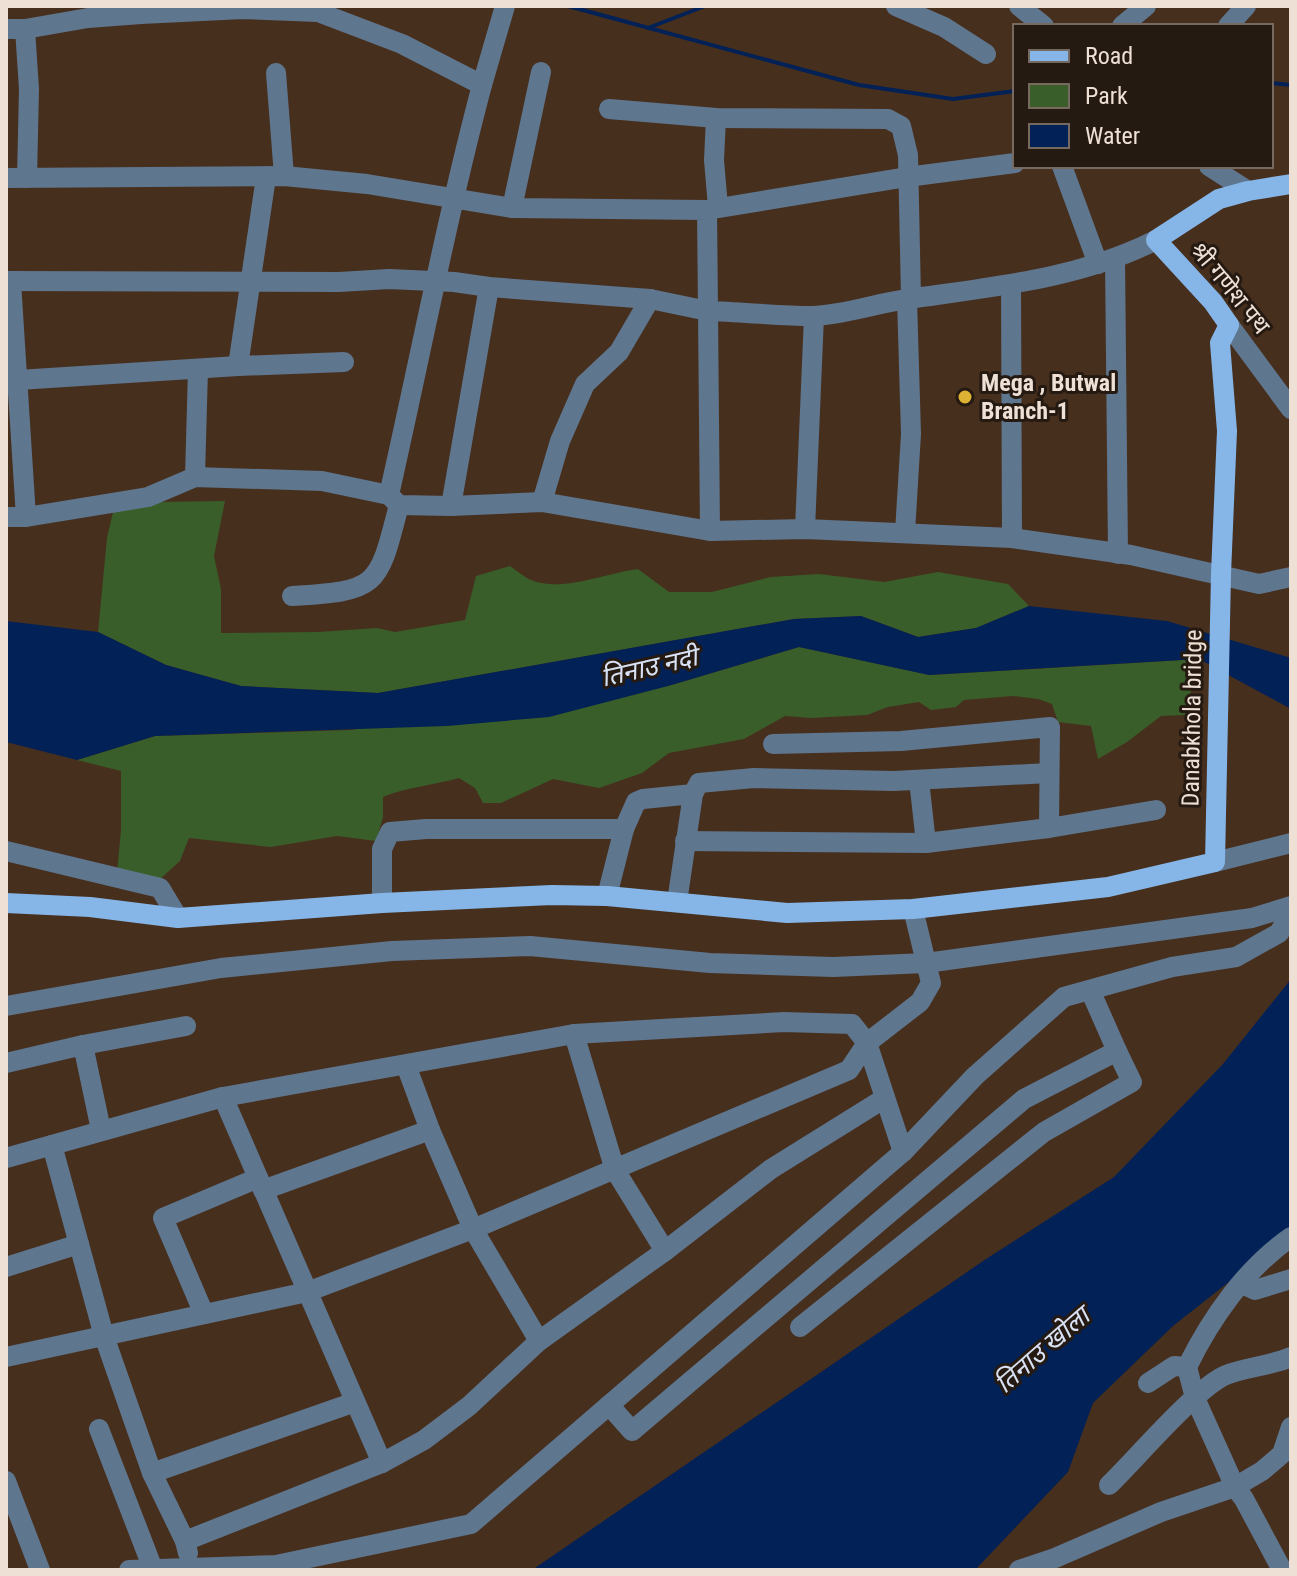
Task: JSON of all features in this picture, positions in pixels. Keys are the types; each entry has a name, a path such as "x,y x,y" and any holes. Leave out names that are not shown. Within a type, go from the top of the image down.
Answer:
{"main road":[{"path":"1156,240 1219,199 1291,184"},
{"name":"श्री गणेश पथ","path":"1156,240 1213,302 1229,325"},
{"name":"Danabkhola bridge","path":"1215,862 1227,431 1220,343 1229,325"},
{"path":"6,903 90,907 178,918 382,903 552,895 607,896 787,913 913,909 1108,887 1215,862"}],"street":[{"path":"896,6 944,27 986,54"},
{"path":"1019,6 1042,24"},
{"path":"1124,24 1146,6"},
{"path":"1230,24 1246,6"},
{"path":"292,596 334,594 361,587 377,576 387,553 394,500 452,197 505,7"},
{"path":"27,178 29,89 15,29 88,18 154,13 243,9 318,12 402,44 482,85"},
{"path":"512,208 541,72"},
{"path":"238,366 250,281 275,176 276,73"},
{"path":"609,109 716,118 888,119 901,126 908,155 911,434 905,532"},
{"path":"710,531 708,311 716,118"},
{"path":"6,178 275,176 367,184 512,208 712,208 1013,163"},
{"path":"1063,168 1106,262 1118,554"},
{"path":"1212,168 1248,191"},
{"path":"1156,240 1106,262 1011,284 814,316 708,311 650,299 389,279 339,282 9,282 18,380 16,517 148,497 195,477 322,481 394,500 451,506 542,502 710,531 805,529 1012,538 1118,554 1259,584 1291,577"},
{"path":"1011,284 1012,538"},
{"path":"451,506 489,287"},
{"path":"542,502 560,441 585,384 619,352 650,299"},
{"path":"805,529 814,316"},
{"name":"श्री गणेश पथ","path":"1229,325 1291,409"},
{"path":"18,380 344,362"},
{"path":"195,477 198,369"},
{"path":"773,744 901,741 1050,727 1049,828"},
{"path":"677,902 693,794 699,783 754,778 919,780 1049,773"},
{"path":"919,780 926,843"},
{"path":"607,896 624,829 636,802 693,794"},
{"path":"685,841 926,843 1049,828 1156,810"},
{"path":"382,903 382,849 390,832 426,829 624,829"},
{"path":"1215,862 1291,843"},
{"path":"6,851 160,888 178,918"},
{"path":"6,1006 221,968 392,951 530,946 710,963 833,967 926,963 1252,918 1291,906"},
{"path":"6,1357 307,1292 473,1229 849,1070 867,1043 920,1002 931,983 913,909"},
{"path":"129,1570 276,1565 471,1524 903,1152 975,1076 1064,997 1172,967 1236,957 1279,933 1291,913"},
{"path":"800,1327 1044,1132 1132,1082 1090,990"},
{"path":"6,1158 223,1097 574,1034 784,1022 852,1024 867,1043 903,1152"},
{"path":"6,1063 186,1026"},
{"path":"574,1034 615,1170 665,1251"},
{"path":"83,1045 101,1130"},
{"path":"609,1405 632,1431 1024,1099 1117,1051"},
{"path":"406,1065 473,1229 539,1341"},
{"path":"223,1097 382,1463"},
{"path":"185,1541 382,1463 424,1440 469,1406 539,1341 665,1251 771,1169 885,1098"},
{"path":"204,1314 163,1218 430,1130"},
{"path":"52,1145 104,1336 152,1473 185,1541 192,1569"},
{"path":"1282,1570 1235,1487 1195,1398 1187,1367 1207,1328 1242,1284 1273,1249 1291,1237"},
{"path":"6,1267 79,1244"},
{"path":"1242,1284 1255,1290 1291,1279"},
{"path":"1109,1485 1195,1398 1224,1376 1272,1365 1291,1357"},
{"path":"1148,1383 1174,1366 1187,1367"},
{"path":"152,1473 355,1402"},
{"path":"1019,1570 1055,1558 1161,1512 1235,1487 1262,1471 1282,1454 1291,1427"},
{"path":"99,1429 153,1569"},
{"path":"6,1481 40,1570"}],"green space":[{"path":"225,501 214,556 221,589 221,633 377,628 395,632 465,620 476,576 510,566 531,580 556,584 638,569 669,592 712,592 771,577 819,574 884,582 938,572 1008,584 1029,606 976,628 918,637 861,616 794,619 378,693 241,686 166,665 98,632 107,538 113,512 155,502"},
{"path":"799,647 930,675 1199,659 1185,715 1161,716 1098,759 1091,726 1058,722 1052,704 1038,699 1013,696 964,700 956,707 931,710 919,702 888,707 867,715 785,716 744,739 669,753 642,773 599,788 553,779 501,803 483,803 475,788 459,778 411,788 383,797 383,817 376,841 337,836 271,847 189,838 180,861 159,880 117,873 121,771 77,760 155,736 350,730 668,686"}],"water":[{"name":"तिनाउ नदी","path":"1029,606 1167,621 1291,658 1291,709 1199,659 929,675 799,647 549,717 447,726 155,736 77,760 6,742 6,621 98,632 166,665 241,686 378,693 794,619 861,616 918,637 976,628"},
{"name":"तिनाउ खोला","path":"1291,979 1291,1233 1173,1326 1093,1403 1068,1472 975,1570 532,1570 986,1259 1114,1177 1223,1064"}],"waterway":[{"path":"568,6 859,85 953,99 1013,91"},
{"path":"648,28 705,6"},
{"path":"1273,83 1291,85"}],"place":[{"name":"Mega , Butwal Branch-1","path":"965,397"}]}
